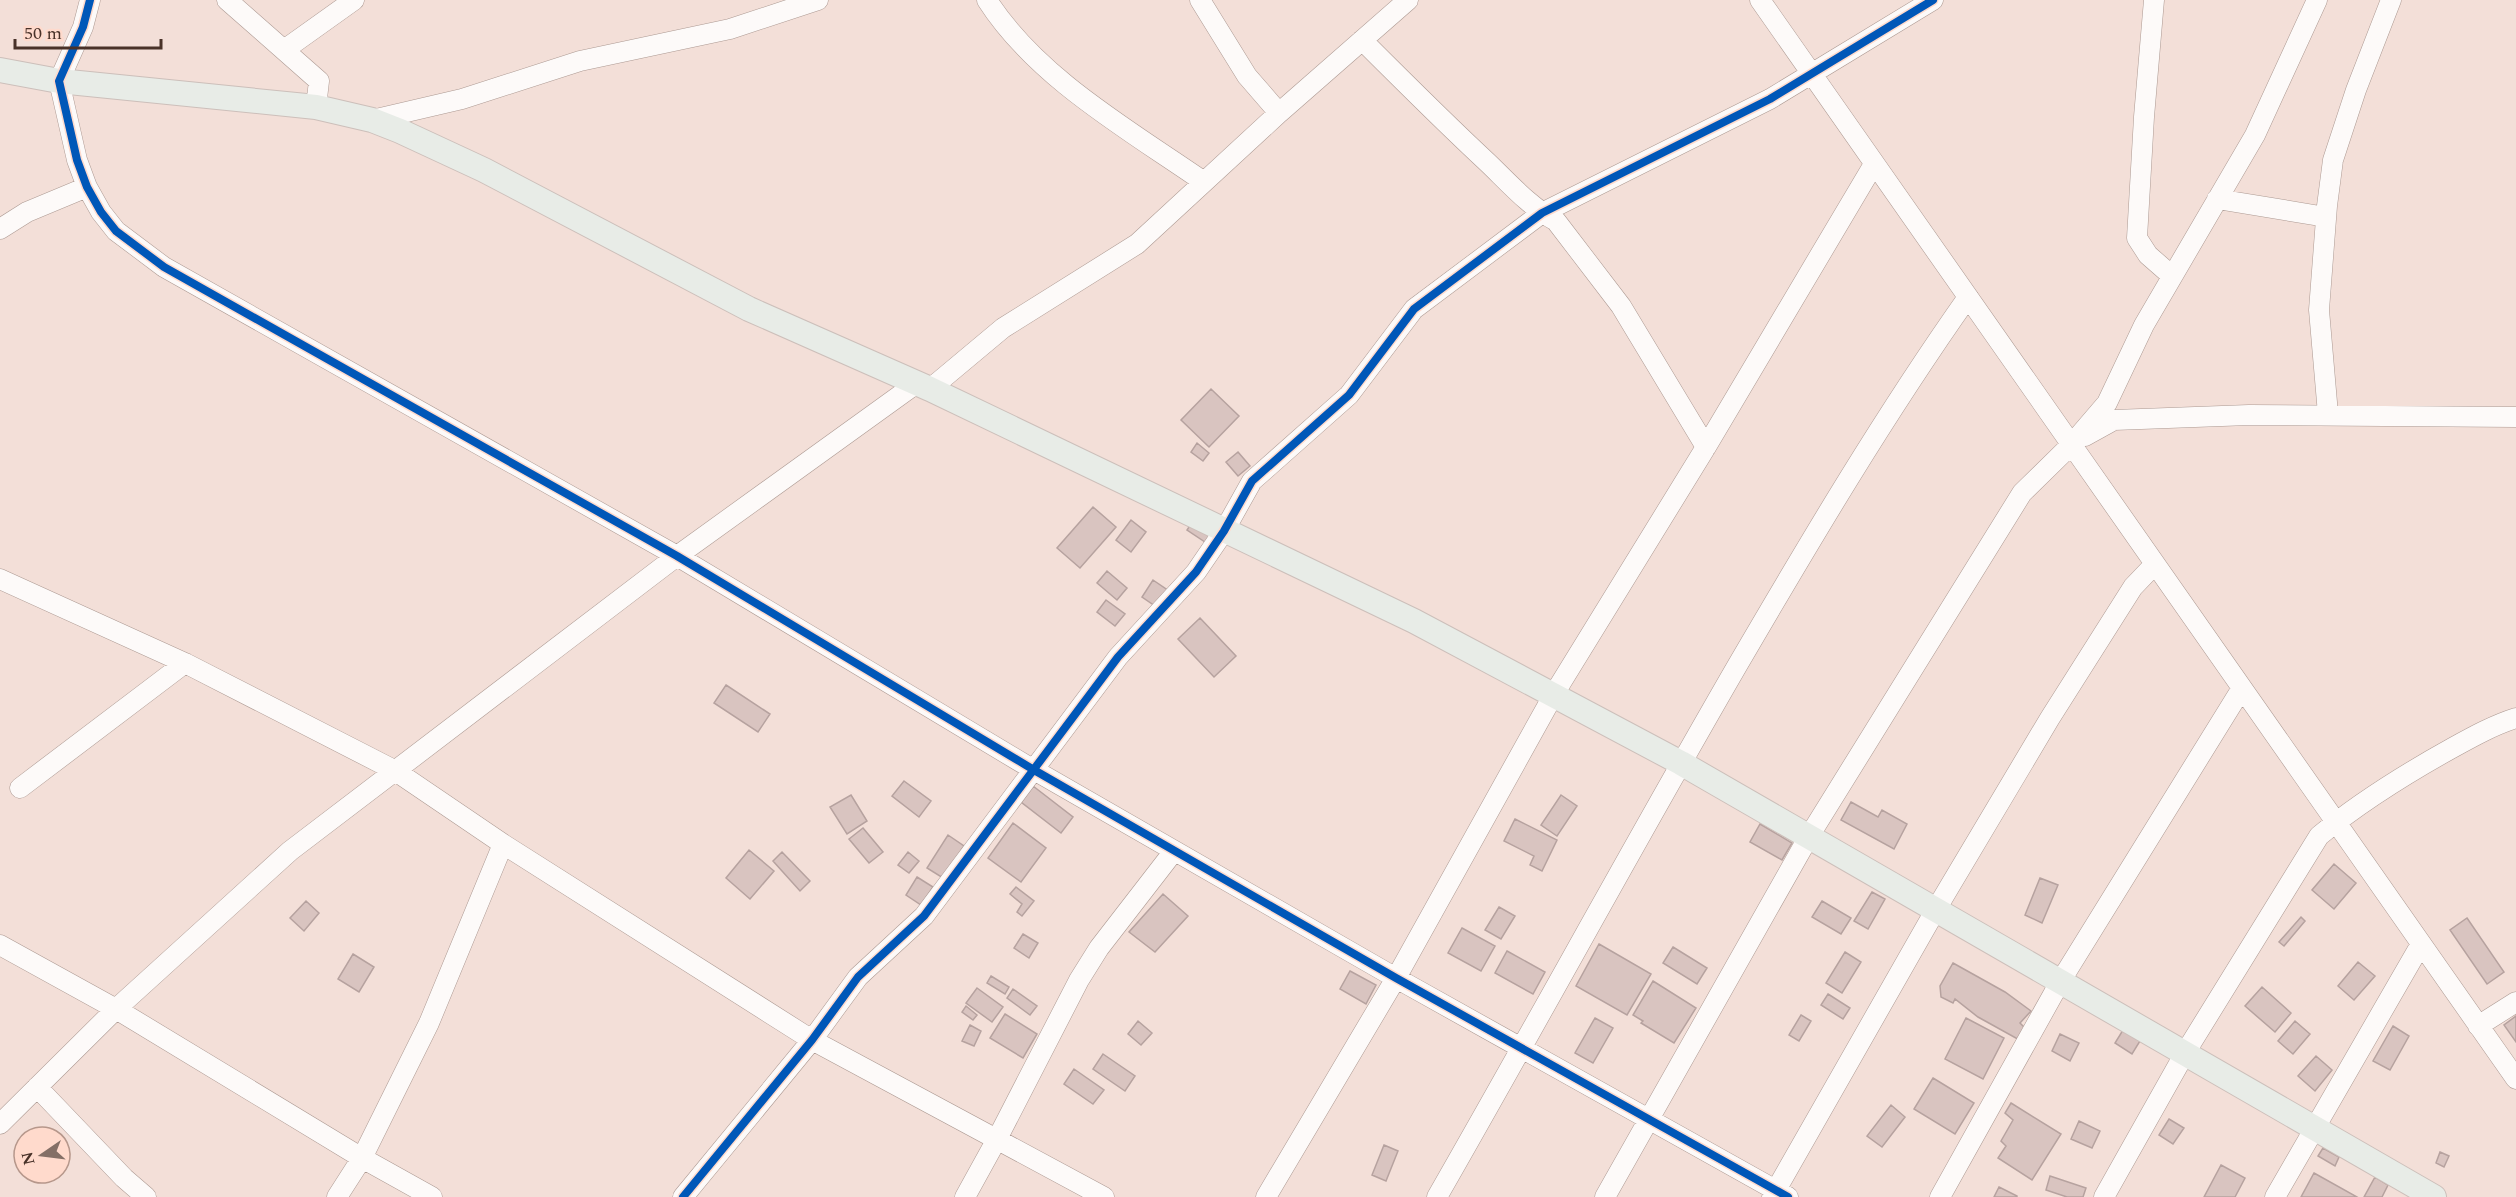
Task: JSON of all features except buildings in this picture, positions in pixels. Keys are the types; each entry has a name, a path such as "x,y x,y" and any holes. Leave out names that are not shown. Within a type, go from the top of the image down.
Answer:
{"main road":[{"path":"0,70 59,81 316,107 372,120 435,146 748,309 923,386 1414,621 1554,694 1681,763 2434,1197"}],"street":[{"path":"90,0 82,27 59,81 70,133 87,187 101,212 116,231 164,267 676,556 1034,770 1396,978 1649,1119 1778,1195 1935,911 2050,718 2133,587 2155,564"},
{"path":"227,0 319,81 316,107"},
{"path":"284,50 354,0"},
{"path":"372,120 462,99 580,61 730,29 818,0"},
{"path":"987,0 999,18 1060,81 1204,182"},
{"path":"1200,0 1247,76 1279,113"},
{"path":"0,1124 116,1009 290,851 676,556 923,386 1003,328 1137,244 1279,113 1407,0"},
{"path":"1761,0 2516,1079"},
{"path":"683,1197 812,1040 858,977 924,916 1118,657 1196,572 1224,531 1252,481 1349,395 1414,309 1542,213 1770,99 1933,0"},
{"path":"2154,0 2137,238 2148,255 2172,276"},
{"path":"1605,1197 1808,838 2022,493 2071,445 2107,404 2144,325 2255,135 2317,0"},
{"path":"2328,414 2319,310 2333,160 2356,90 2391,0"},
{"path":"1362,40 1430,109 1542,213 1556,221 1621,306 1706,447"},
{"path":"1266,1197 1396,978 1554,694 1706,447 1874,164"},
{"path":"0,228 27,213 87,187"},
{"path":"2217,199 2326,217"},
{"path":"1437,1197 1681,763 1807,546 1914,373 1968,297"},
{"path":"2071,445 2114,420 2328,414 2516,417"},
{"path":"0,579 185,663 394,770 503,844 812,1040 997,1139 1074,1190 1104,1197"},
{"path":"20,788 185,663"},
{"path":"1940,1197 2060,982 2242,688"},
{"path":"2104,1197 2185,1053 2319,836 2417,767 2496,724 2516,718"},
{"path":"337,1197 362,1158 429,1023 503,844"},
{"path":"965,1197 1079,980 1099,948 1174,851"},
{"path":"2275,1197 2421,944"},
{"path":"0,945 116,1009 362,1158 432,1197"},
{"path":"2478,1026 2516,1002"},
{"path":"37,1087 124,1178 146,1197"}],"cycle path":[{"path":"90,0 83,27 59,81 77,160 87,187 101,212 116,231 164,267 677,556 1034,770 1396,978 1788,1197"},
{"path":"683,1197 812,1040 858,977 924,916 1118,657 1196,572 1224,531 1252,481 1349,395 1414,309 1542,213 1770,99 1933,0"}]}
